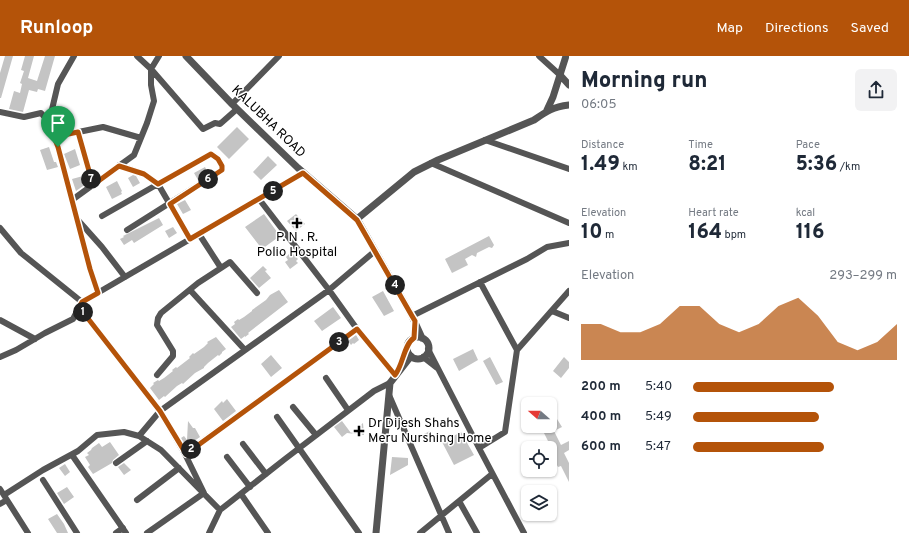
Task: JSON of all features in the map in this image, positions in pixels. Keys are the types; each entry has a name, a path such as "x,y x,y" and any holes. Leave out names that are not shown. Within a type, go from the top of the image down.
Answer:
{"street":[{"path":"49,122 58,84 74,56"},
{"path":"137,56 151,69 203,129 215,123 220,124 234,106 279,56"},
{"path":"72,200 134,154 154,102 151,85 151,69 159,56"},
{"name":"KALUBHA ROAD","path":"186,56 234,106 303,173 357,220 414,318 422,338"},
{"path":"539,56 569,85"},
{"path":"547,110 566,56"},
{"path":"357,220 414,172 431,163 534,120 547,110 569,105"},
{"path":"0,112 24,117 41,112 49,122 58,147 76,218 98,293"},
{"path":"54,137 102,127 141,138"},
{"path":"78,132 93,185"},
{"path":"486,140 569,170"},
{"path":"102,216 211,154 218,159 222,166 222,170 127,230"},
{"path":"431,163 569,223"},
{"path":"119,166 144,174 158,184 190,239"},
{"path":"0,357 16,350 72,319 81,305 98,293 303,173"},
{"path":"259,199 357,329 397,372"},
{"path":"76,218 102,247 125,277"},
{"path":"0,228 21,253 81,305 160,411 186,454 204,493"},
{"path":"199,234 221,268"},
{"path":"414,338 414,318 548,247 569,243"},
{"path":"139,436 160,411 329,290 375,251"},
{"path":"157,375 173,356 173,351 157,325 158,318 161,313 190,290 230,262 257,292"},
{"path":"480,282 516,350"},
{"path":"190,290 245,350"},
{"path":"479,448 505,432 516,350 569,291"},
{"path":"552,311 569,318"},
{"path":"0,320 35,339"},
{"path":"186,454 357,329"},
{"path":"397,372 409,342 414,338 422,338 427,342 428,348 492,474 524,533"},
{"path":"407,348 411,356 417,358 426,355 428,348"},
{"path":"376,533 390,383 397,372 411,356"},
{"path":"423,357 440,370"},
{"path":"326,378 348,410"},
{"path":"209,533 220,510 348,410 374,391 390,383"},
{"path":"389,395 449,533"},
{"path":"293,407 316,435"},
{"path":"277,418 359,533"},
{"path":"0,504 4,495 43,470 72,455 97,435 124,432 139,436 161,450 220,510"},
{"path":"116,463 147,441"},
{"path":"243,444 266,474"},
{"path":"72,455 124,530 116,533"},
{"path":"226,457 250,486"},
{"path":"137,500 180,468"},
{"path":"421,533 492,474"},
{"path":"43,480 78,533"},
{"path":"147,533 204,493"},
{"path":"241,494 268,533"},
{"path":"4,495 28,533"},
{"path":"459,501 477,533"}],"building":[{"path":"5,56 13,56 0,98 0,73"},
{"path":"25,56 34,56 28,78 37,81 45,56 55,56 45,91 38,89 37,92 29,90 23,112 9,109 14,91 20,93 22,84 20,83 24,71 21,70"},
{"path":"237,127 249,139 229,159 217,147"},
{"path":"49,147 54,162 56,162 58,167 47,170 40,150"},
{"path":"75,149 80,165 70,169 64,154"},
{"path":"268,156 277,165 261,180 253,172"},
{"path":"205,167 208,173 198,180 194,173"},
{"path":"133,175 136,176 140,183 133,187 128,178"},
{"path":"83,176 86,184 76,191 72,179"},
{"path":"117,181 122,194 112,199 106,187"},
{"path":"185,200 191,210 183,214 177,204"},
{"path":"264,214 280,236 262,249 245,227"},
{"path":"296,214 305,224 296,231 287,221"},
{"path":"159,218 163,225 134,243 132,240 124,245 120,239 124,237 123,236"},
{"path":"173,227 177,233 169,238 165,231"},
{"path":"489,236 494,245 492,248 489,247 477,253 476,257 472,255 465,259 468,265 452,273 445,259"},
{"path":"290,253 298,259 296,261 298,263 290,269 285,262 288,260 286,257"},
{"path":"263,266 271,278 259,288 250,278"},
{"path":"279,290 288,302 241,339 231,327 235,324 234,322 244,317 266,300 270,295"},
{"path":"383,291 394,311 384,316 372,297"},
{"path":"333,307 341,318 322,331 314,321"},
{"path":"356,335 359,340 351,345 348,341"},
{"path":"216,337 226,349 183,384 182,383 177,386 165,397 164,396 159,400 150,388 154,384 153,383 164,378 173,371 172,370 190,358 189,357 193,353 194,354 204,347 208,343 207,342"},
{"path":"473,349 478,360 459,371 453,359"},
{"path":"271,355 282,368 271,377 261,364"},
{"path":"490,357 503,382 496,385 483,361"},
{"path":"564,357 569,362 569,368 561,378 553,371"},
{"path":"227,399 236,411 223,421 214,409 222,401 223,403"},
{"path":"557,419 562,427 557,430"},
{"path":"188,421 193,428 195,428 200,437 187,446 187,441 183,442 181,438 184,436 187,440"},
{"path":"342,421 351,433 363,423 364,435 347,433 342,437 334,427"},
{"path":"430,431 434,437 427,441 424,434"},
{"path":"461,432 474,455 454,465 442,442"},
{"path":"544,433 555,433 561,445 569,441 569,450 564,453 569,463 569,482 561,466 558,467 557,465 557,441 548,441"},
{"path":"110,442 119,455 113,460 112,463 93,474 88,467 90,465 85,457 89,455 87,453 99,443 102,447"},
{"path":"392,457 408,458 408,465 390,475"},
{"path":"124,463 131,470 124,475 118,467"},
{"path":"65,464 70,472 65,476 59,468"},
{"path":"67,487 74,497 64,504 57,493"},
{"path":"57,514 68,533 57,533 48,519"}],"place":[{"name":"P. N . R. Polio Hospital","path":"297,223"},
{"name":"Dr Dijesh Shahs Meru Nurshing Home","path":"359,431"}],"route":[{"path":"78,132 93,185 119,166 144,174 158,184 211,154 216,156 222,166 222,170 170,204 190,239 303,173 357,220 415,321 414,338 409,342 399,370 395,375 357,329 186,454 160,411 79,307 82,302 98,293 76,218 58,147 54,137 78,132"}]}
